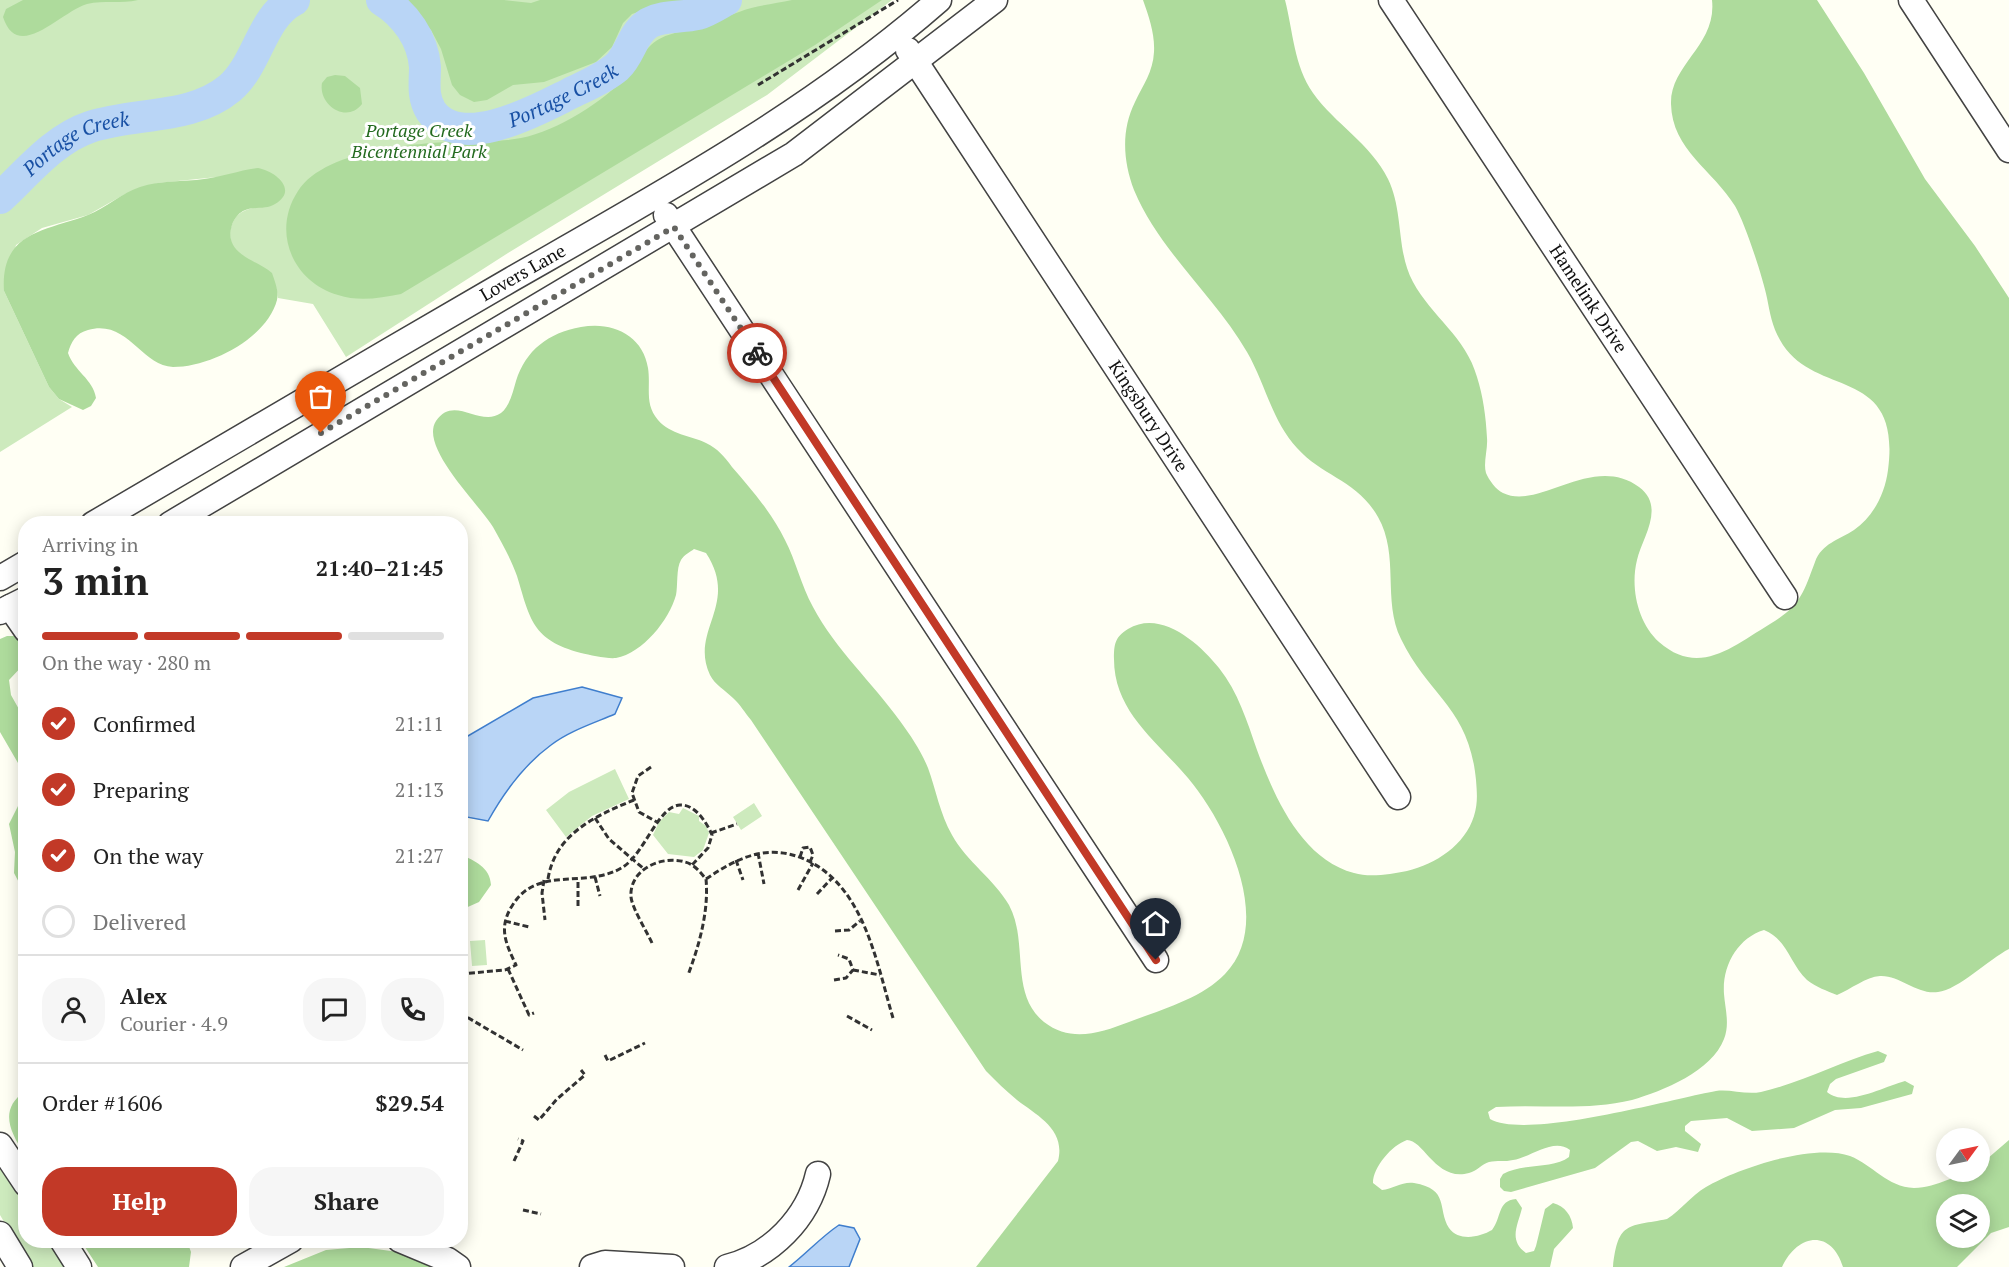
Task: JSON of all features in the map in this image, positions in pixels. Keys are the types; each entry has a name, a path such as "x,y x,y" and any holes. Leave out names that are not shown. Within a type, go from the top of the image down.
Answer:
{"street":[{"name":"Lovers Lane","path":"107,516 654,198 771,124 898,35 939,0"},
{"name":"Lovers Lane","path":"184,516 794,154 995,0"},
{"name":"Hamelink Drive","path":"1391,0 1785,597"},
{"path":"1911,0 2009,150"},
{"name":"Kingsbury Drive","path":"898,35 1398,797"},
{"path":"654,198 1156,960"},
{"path":"0,578 18,568"},
{"path":"0,1145 18,1172"},
{"path":"727,1267 743,1263 765,1251 785,1233 813,1195 818,1174"},
{"path":"0,1234 20,1267"},
{"path":"67,1248 79,1267"},
{"path":"243,1267 277,1248"},
{"path":"419,1248 448,1260 458,1267"},
{"path":"592,1267 605,1263 672,1267"}],"path":[{"path":"758,85 898,0"},
{"path":"651,767 633,784 634,801 639,812 657,822"},
{"path":"545,920 542,893 550,862 560,846 573,832 595,818 634,801"},
{"path":"468,973 508,969 516,965 504,939 505,921 517,897 529,886 546,880 579,880 620,869 634,858 662,814 681,805 691,807 711,833 712,841 708,848 692,865"},
{"path":"595,818 609,839 634,858 644,869"},
{"path":"711,833 737,824"},
{"path":"798,891 813,855 810,847 803,848 799,857"},
{"path":"706,879 736,860 770,851 799,857 833,877 848,897 868,937 893,1018"},
{"path":"758,853 764,884"},
{"path":"652,943 631,897 634,883 644,869 654,863 669,859 692,865 706,879 707,902 696,954 688,975"},
{"path":"736,860 743,880"},
{"path":"595,877 600,896"},
{"path":"817,894 833,877"},
{"path":"578,906 579,880"},
{"path":"505,921 529,927"},
{"path":"835,931 849,930 860,921"},
{"path":"838,955 849,959 853,970"},
{"path":"508,969 529,1015 534,1013"},
{"path":"853,970 880,975"},
{"path":"834,980 846,978 853,970"},
{"path":"847,1016 872,1030"},
{"path":"468,1018 523,1050"},
{"path":"605,1055 608,1061 626,1049 645,1043"},
{"path":"534,1116 539,1120 557,1099 585,1075 581,1070"},
{"path":"553,1096 557,1099"},
{"path":"514,1161 523,1142 518,1139"},
{"path":"523,1210 541,1214"}],"green space":[{"name":"Portage Creek Bicentennial Park","path":"0,0 892,0 767,95 508,253 346,357 313,304 278,298 276,286 267,272 236,252 230,236 235,219 239,214 255,207 267,207 217,177 158,183 125,194 88,215 42,228 16,245 4,291 49,387 59,399 72,407 0,452"},
{"path":"23,0 138,0 87,4 40,31 19,36 10,30 3,17 6,9"},
{"path":"404,0 504,0 531,3 540,0 699,0 687,7 641,11 632,14 623,23 612,47 596,62 544,82 513,85 487,100 474,102 460,95 452,85 441,49 431,30"},
{"path":"792,0 882,0 815,45 401,294 362,299 338,295 309,279 298,267 287,238 290,207 298,191 312,176 331,165 379,150 432,143 521,138 550,129 580,114 607,94 629,74 648,48 662,37 701,27 759,6"},
{"path":"1143,0 1285,0 1298,60 1307,83 1322,104 1363,145 1381,167 1393,192 1404,257 1413,282 1429,306 1457,339 1472,363 1484,407 1487,442 1485,469 1489,479 1500,492 1517,497 1533,495 1585,479 1603,476 1621,478 1639,487 1647,495 1652,513 1635,571 1635,593 1641,615 1659,642 1674,652 1688,657 1702,658 1729,649 1770,624 1794,605 1822,550 1854,530 1873,511 1881,495 1888,470 1889,436 1882,413 1869,398 1852,387 1813,371 1795,358 1780,340 1775,330 1758,265 1739,214 1726,193 1686,147 1673,120 1671,104 1673,90 1685,65 1708,30 1712,16 1712,0 1817,0 1864,73 1925,179 1975,246 2009,298 2009,949 1946,990 1923,991 1895,978 1880,976 1864,981 1837,995 1807,980 1778,939 1764,930 1746,939 1729,963 1724,983 1726,1033 1718,1050 1698,1070 1672,1085 1632,1100 1581,1106 1496,1107 1488,1112 1490,1119 1508,1124 1535,1125 1600,1116 1716,1091 1761,1092 1878,1051 1887,1055 1884,1062 1836,1079 1830,1084 1827,1092 1844,1098 1854,1097 1905,1081 1914,1086 1912,1094 1861,1108 1835,1110 1794,1128 1752,1131 1727,1118 1691,1121 1685,1126 1685,1131 1701,1144 1698,1152 1676,1147 1657,1151 1638,1141 1631,1142 1595,1168 1511,1192 1504,1191 1500,1187 1503,1174 1520,1168 1563,1161 1569,1157 1570,1150 1556,1146 1549,1147 1510,1161 1489,1162 1472,1172 1458,1174 1439,1167 1419,1146 1407,1140 1384,1157 1376,1170 1373,1183 1382,1190 1414,1183 1433,1190 1438,1195 1449,1228 1464,1237 1482,1235 1492,1230 1503,1206 1510,1200 1516,1199 1522,1208 1516,1238 1520,1248 1526,1253 1534,1251 1545,1209 1553,1203 1561,1206 1571,1219 1573,1228 1554,1249 1550,1267 976,1267 1058,1161 1058,1141 1054,1132 1041,1118 1013,1097 986,1071 751,720 736,700 712,679 705,659 705,644 717,603 718,588 715,571 706,553 694,549 682,558 678,568 673,605 654,634 636,650 612,658 565,648 552,642 535,626 515,570 503,545 486,517 443,460 433,432 436,421 451,410 485,417 493,417 501,413 509,402 520,370 526,360 540,345 558,334 581,327 604,326 633,339 645,357 649,375 649,402 658,420 669,429 700,440 717,450 754,493 780,530 809,599 822,623 916,744 928,768 941,810 952,835 965,854 996,887 1009,905 1018,935 1023,982 1027,997 1033,1010 1044,1022 1054,1028 1075,1034 1096,1032 1154,1013 1192,997 1225,974 1239,953 1246,928 1245,901 1240,874 1217,820 1188,778 1139,724 1121,695 1116,678 1114,649 1118,638 1128,629 1141,624 1153,623 1166,626 1190,639 1211,658 1226,677 1237,697 1272,787 1292,824 1304,840 1335,866 1354,873 1380,875 1418,868 1439,858 1464,836 1474,816 1477,794 1472,755 1457,719 1412,659 1395,624 1385,532 1370,505 1360,495 1307,458 1288,437 1247,352 1234,331 1158,233 1145,212 1130,179 1125,146 1127,123 1150,72 1154,52 1153,32"},
{"path":"345,76 360,88 362,104 356,110 342,112 329,105 324,98 322,83 327,77"},
{"path":"258,168 277,177 285,187 285,193 282,199 271,206 241,212 233,223 230,235 232,243 242,255 272,273 277,290 277,300 262,326 250,338 220,356 188,366 173,367 162,365 152,359 114,331 102,328 84,331 75,338 68,353 74,365 91,385 96,398 91,406 83,410 59,399 49,387 4,291 5,271 10,256 18,245 29,236 95,212 140,187 164,182 211,178"},
{"path":"7,636 18,638 18,670 9,680 11,695 18,708 18,763 0,732 0,639"},
{"path":"615,769 629,799 592,816 566,837 546,810 569,792"},
{"path":"754,803 762,816 741,830 733,817"},
{"path":"18,806 18,881 14,873 15,852 9,824"},
{"path":"683,808 699,816 699,821 706,826 709,833 703,850 694,857 668,854 653,835 659,822 669,812 679,814"},
{"path":"468,858 485,869 490,879 491,885 479,902 468,907"},
{"path":"485,940 487,965 472,966 470,941"},
{"path":"17,1098 18,1144 9,1120 12,1105"},
{"path":"2009,1140 2009,1227 1990,1234 1990,1194 1936,1194 1936,1248 1976,1248 1957,1267 1843,1267 1838,1254 1831,1246 1814,1240 1805,1242 1796,1248 1782,1267 1613,1267 1618,1241 1628,1228 1667,1219 1706,1187 1756,1165 1797,1155 1835,1153 1850,1156 1888,1180 1904,1187 1931,1186 1942,1182 1990,1182 1990,1156"},
{"path":"0,1166 18,1194 18,1245 0,1215"},
{"path":"20,1248 54,1248 66,1267 31,1267"},
{"path":"86,1248 190,1248 191,1252 189,1267 98,1267"},
{"path":"368,1248 406,1253 438,1267 284,1267 326,1250"}],"water":[{"path":"582,687 622,698 615,714 566,736 532,761 515,780 488,821 468,817 468,736 533,698"},
{"path":"839,1225 854,1228 860,1239 849,1267 789,1267 826,1235"}],"waterway":[{"name":"Portage Creek","path":"0,198 53,148 77,132 108,122 163,114 199,105 230,88 247,67 274,18 294,0"},
{"name":"Portage Creek","path":"382,0 398,12 417,37 424,57 425,95 431,111 444,123 460,128 479,128 499,124 538,109 612,71 622,62 639,32 649,23 698,14 726,0"}],"way so far":[{"path":"321,433 674,227 757,353"}],"route":[{"path":"757,353 1156,960"}]}
